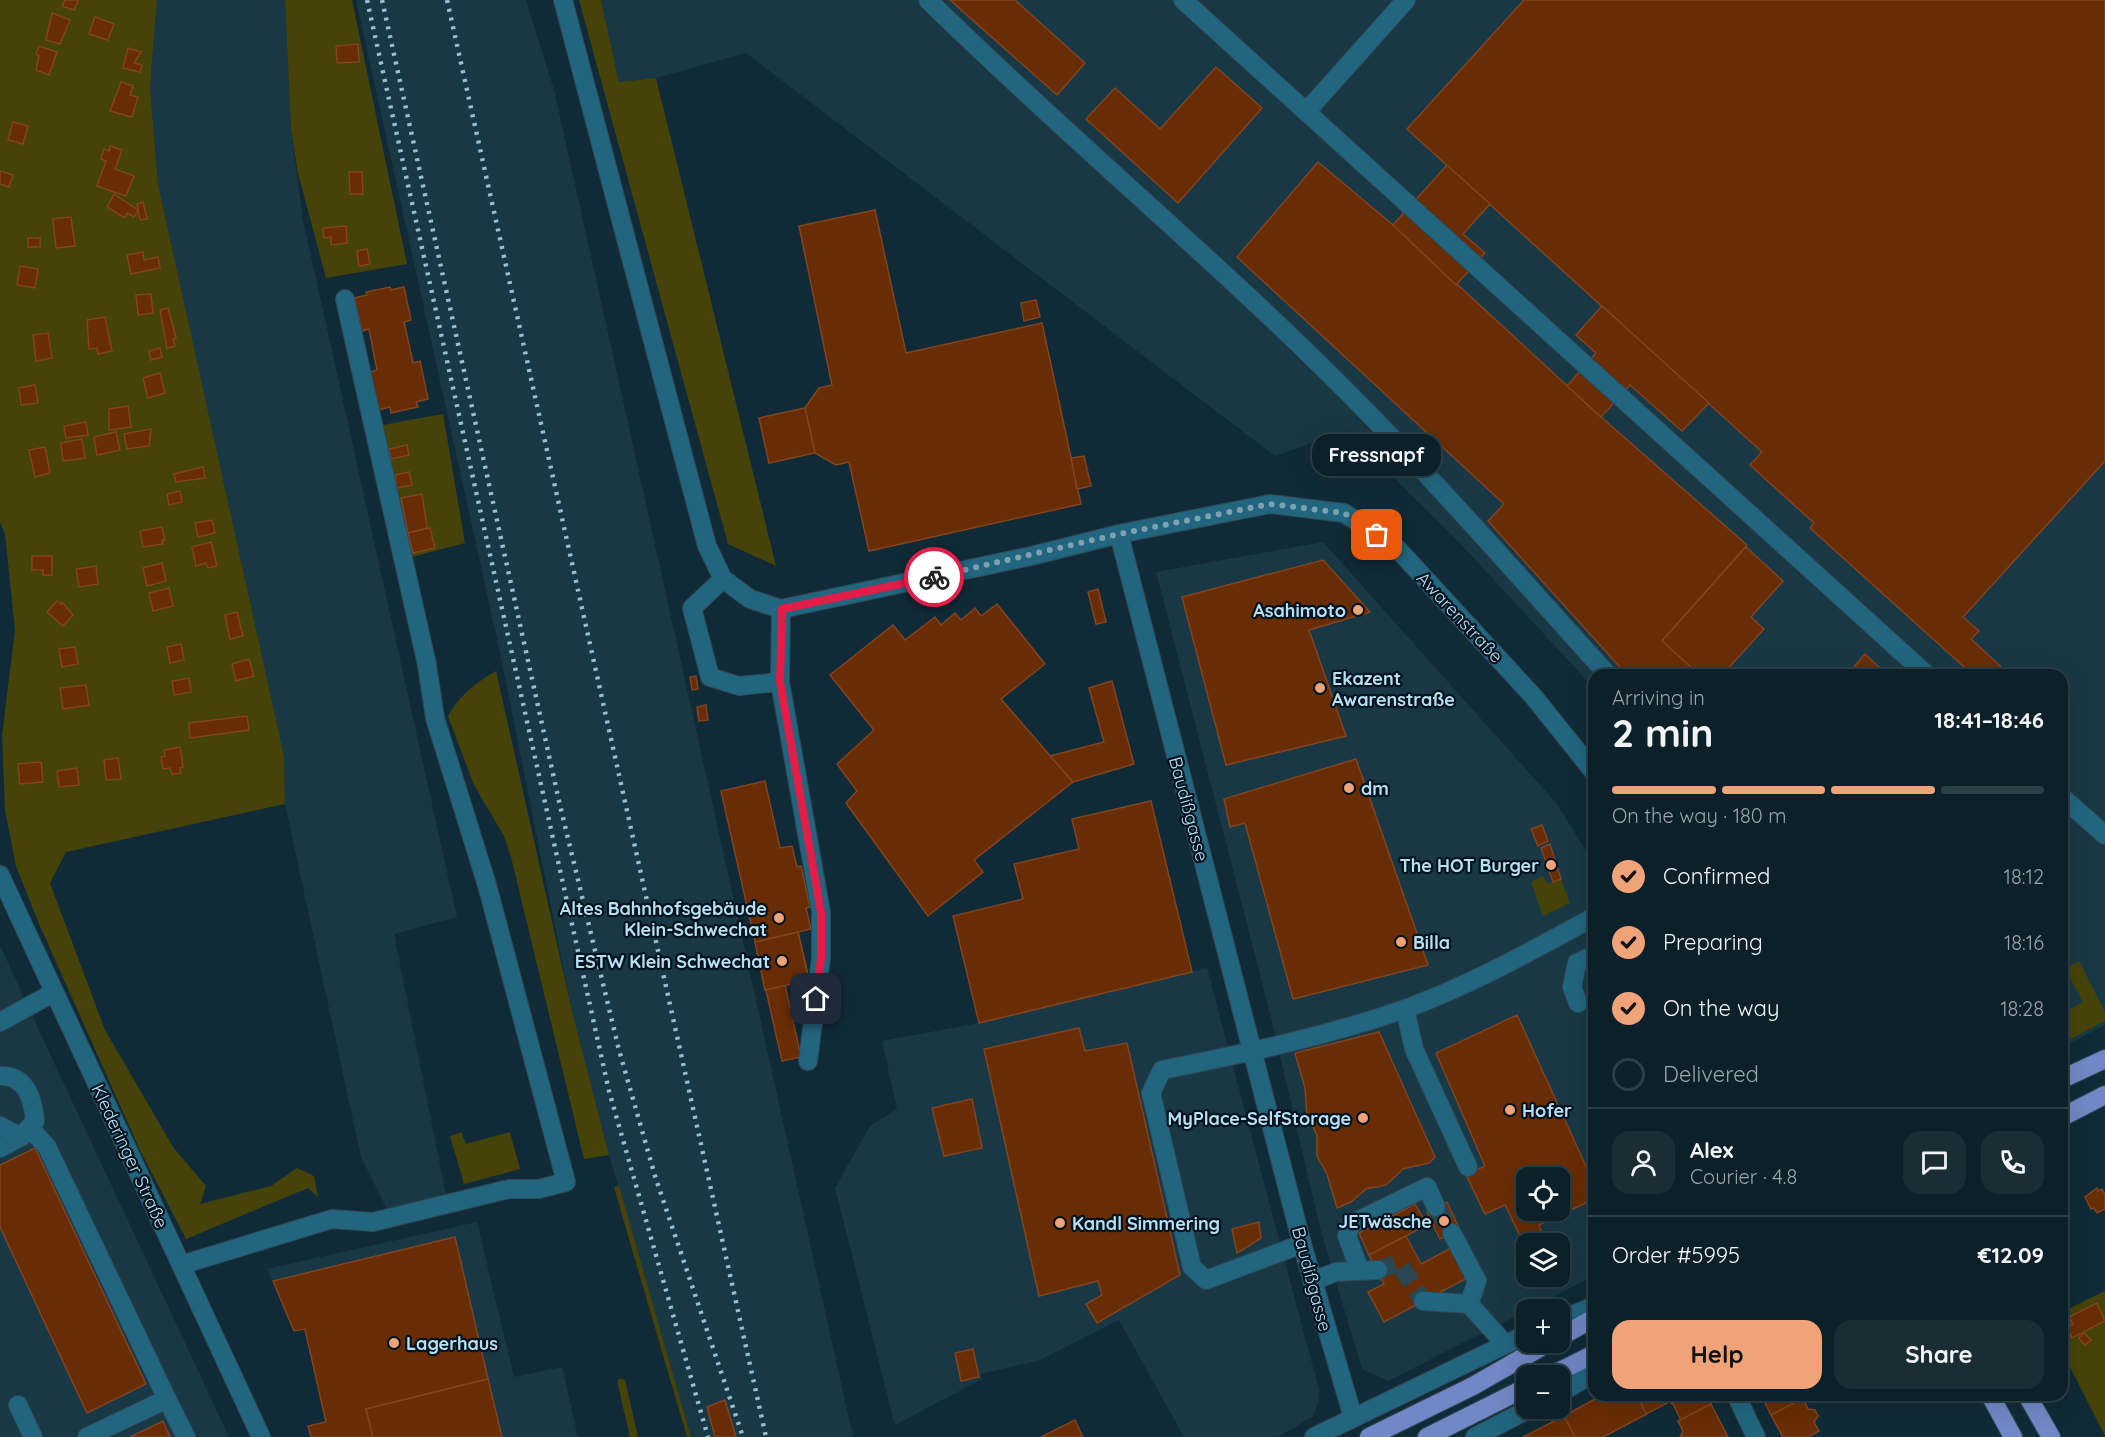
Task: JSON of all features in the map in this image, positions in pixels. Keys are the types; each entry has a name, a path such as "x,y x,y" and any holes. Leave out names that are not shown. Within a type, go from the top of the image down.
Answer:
{"main road":[{"path":"2068,1076 2105,1059"},
{"path":"2068,1115 2105,1095"},
{"path":"1570,1331 1588,1321"},
{"path":"1369,1437 1530,1353"},
{"path":"1570,1366 1588,1357"},
{"path":"1427,1437 1516,1392"},
{"path":"1993,1401 2013,1437"},
{"path":"2030,1401 2051,1437"}],"street":[{"path":"563,0 707,546 723,579 750,598 782,609 1031,556 1119,534"},
{"path":"928,0 992,63 1193,245 1370,414 1603,669"},
{"path":"1183,0 1920,669"},
{"path":"1306,112 1406,0"},
{"path":"181,1265 332,1219 373,1222 509,1189 539,1189 566,1182 488,885 435,718 427,665 345,299"},
{"name":"Awarenstraße","path":"1119,534 1270,504 1344,513 1394,545 1533,696 1588,765"},
{"name":"Baudißgasse","path":"1119,534 1302,1244 1353,1417"},
{"path":"723,579 692,608 710,677 739,686 780,682"},
{"path":"782,609 780,682 821,912 821,958 808,1061"},
{"path":"2068,802 2105,836"},
{"name":"Klederinger Straße","path":"0,875 261,1437"},
{"path":"1302,1244 1206,1280 1191,1267 1150,1092 1162,1070 1252,1052 1406,1009 1502,966 1588,920"},
{"path":"1578,1004 1572,987 1577,963 1588,958"},
{"path":"0,1022 53,993"},
{"path":"1406,1009 1414,1049 1468,1167"},
{"path":"0,1076 13,1077 22,1082 28,1091 35,1121 25,1132 0,1148"},
{"path":"0,1126 25,1132 47,1147 186,1437"},
{"path":"1312,1281 1336,1272 1369,1271 1347,1236 1351,1224 1427,1187 1436,1207"},
{"path":"1452,1233 1477,1281 1468,1304"},
{"path":"1423,1301 1468,1304 1505,1344"},
{"path":"1570,1316 1588,1308"},
{"path":"1314,1437 1516,1339"},
{"path":"1570,1387 1588,1377"},
{"path":"87,1437 167,1399"},
{"path":"1739,1401 1756,1437"},
{"path":"18,1405 33,1437"},
{"path":"1476,1437 1516,1416"}],"shaded area":[{"path":"0,0 157,0 150,87 158,184 284,756 285,804 66,852 50,883 105,1030 173,1147 206,1186 200,1204 271,1186 297,1168 314,1176 318,1197 308,1188 186,1239 140,1150 39,924 16,866 5,810 2,735 15,630 5,534 0,522"},
{"path":"157,0 285,0 291,129 303,220 457,917 394,934 446,1195 388,1211 361,1157 285,804 284,756 158,184 150,87"},
{"path":"285,0 352,0 407,264 326,278 298,173 291,129"},
{"path":"356,0 526,0 554,90 853,1437 691,1437 609,1155 572,1011 499,648"},
{"path":"579,0 601,0 619,82 656,78 776,566 728,544"},
{"path":"601,0 2105,0 2105,1025 2068,1044 2068,669 1588,669 1588,682 1455,538 1346,431 1275,456 746,53 656,78 619,82"},
{"path":"443,414 465,543 408,558 377,426"},
{"path":"1323,542 1557,804 1588,854 1588,1279 1549,1299 1516,1299 1516,1316 1388,1381 1362,1369 1320,1228 1272,1021 1156,572"},
{"path":"496,671 572,1011 609,1155 584,1159 511,857 504,836 474,785 448,716 469,690"},
{"path":"1543,876 1547,884 1561,879 1570,903 1543,916 1531,882"},
{"path":"0,945 29,1009 229,1437 0,1437"},
{"path":"2079,961 2105,1012 2105,1021 2068,1040 2068,1010 2083,1002 2068,974 2068,967"},
{"name":"Kandl Simmering","path":"1207,968 1319,1390 1318,1404 1312,1417 1278,1437 1184,1437 1119,1320 1040,1360 981,1374 982,1379 895,1425 835,1188 870,1126 897,1109 882,1041 979,1023"},
{"path":"461,1132 466,1144 510,1132 520,1169 464,1184 450,1136"},
{"path":"619,1186 691,1437 687,1437 617,1198 614,1187"},
{"name":"Lagerhaus","path":"477,1222 514,1377 562,1367 578,1437 311,1437 308,1426 326,1422 305,1329 294,1331 267,1269"},
{"path":"2105,1291 2105,1436 2068,1363 2068,1309"},
{"path":"620,1378 625,1380 638,1437 630,1437 617,1381"}],"building":[{"path":"65,0 78,0 74,10 62,6"},
{"path":"950,0 1015,0 1085,63 1057,95"},
{"path":"1524,0 2105,0 2105,461 1963,617 1979,631 1971,639 2004,669 1966,669 1810,528 1814,523 1750,465 1762,452 1407,129"},
{"path":"52,13 70,20 60,44 46,40"},
{"path":"95,17 114,24 108,40 89,34"},
{"path":"358,44 359,62 337,63 336,46"},
{"path":"39,46 57,52 49,75 36,70 39,56 36,54"},
{"path":"128,48 141,52 134,63 142,65 140,72 123,68"},
{"path":"1216,67 1262,108 1178,203 1086,119 1115,88 1160,129"},
{"path":"121,82 133,86 130,95 138,97 132,117 110,111"},
{"path":"13,122 28,126 23,144 8,140"},
{"path":"110,146 122,150 115,169 134,176 126,196 97,186 106,161 101,159 104,149 109,151"},
{"path":"1318,162 1393,225 1601,417 1747,545 1662,641 1693,669 1622,669 1488,521 1504,504 1237,257"},
{"path":"1447,165 1490,204 1463,234 1485,253 1456,285 1393,225"},
{"path":"0,171 13,175 9,187 0,184"},
{"path":"349,172 362,172 363,194 350,194"},
{"path":"114,194 138,210 134,217 127,213 125,218 107,207"},
{"path":"143,202 147,219 140,220 137,204"},
{"path":"875,210 906,353 1042,323 1081,504 869,551 849,462 836,465 815,453 805,408 819,388 832,385 799,226"},
{"path":"71,217 75,246 56,248 53,219"},
{"path":"346,226 347,243 331,245 331,237 324,238 323,228"},
{"path":"28,238 40,238 40,247 28,247"},
{"path":"367,249 370,264 359,266 357,251"},
{"path":"143,252 144,260 158,257 160,268 131,274 127,255"},
{"path":"20,266 38,269 35,288 17,285"},
{"path":"390,287 391,290 404,287 411,320 404,322 413,363 420,361 428,399 416,402 418,407 391,413 390,407 378,410 370,372 377,370 369,329 362,331 354,298 367,295 366,292"},
{"path":"151,294 153,313 138,315 136,295"},
{"path":"1036,300 1040,317 1024,321 1021,303"},
{"path":"1602,306 1709,403 1682,431 1630,385 1601,417 1567,386 1596,353 1576,335"},
{"path":"168,308 176,338 173,339 175,346 167,348 160,310"},
{"path":"105,317 112,351 98,354 97,348 89,349 87,320"},
{"path":"48,333 52,358 36,361 33,335"},
{"path":"160,348 162,357 151,360 149,351"},
{"path":"160,373 165,393 148,398 143,378"},
{"path":"35,385 38,403 21,405 19,388"},
{"path":"128,406 131,427 109,430 109,409"},
{"path":"805,408 815,453 769,463 759,418"},
{"path":"86,422 88,435 66,438 64,426"},
{"path":"151,429 149,446 127,449 124,434"},
{"path":"116,432 120,450 97,455 94,437"},
{"path":"82,439 85,458 63,461 61,443"},
{"path":"407,445 409,455 391,459 389,449"},
{"path":"45,447 50,473 35,477 29,450"},
{"path":"1084,456 1091,486 1077,489 1071,458"},
{"path":"203,467 205,478 176,482 174,474"},
{"path":"409,472 412,485 397,488 395,475"},
{"path":"180,491 182,502 169,505 167,494"},
{"path":"422,494 427,528 408,533 401,498"},
{"path":"212,520 215,533 198,537 195,523"},
{"path":"162,527 165,540 162,540 163,544 143,547 140,531"},
{"path":"430,528 435,548 413,553 408,533"},
{"path":"211,542 217,566 208,568 206,563 196,566 192,547"},
{"path":"1746,547 1783,581 1751,617 1764,629 1727,669 1693,669 1662,641"},
{"path":"32,556 52,556 52,575 43,575 43,570 32,570"},
{"path":"1323,560 1370,612 1309,630 1346,736 1226,765 1182,597"},
{"path":"162,563 166,581 147,586 143,568"},
{"path":"96,566 98,584 79,587 76,569"},
{"path":"169,588 173,606 153,611 149,593"},
{"path":"1098,589 1106,622 1096,624 1088,592"},
{"path":"57,601 61,604 62,602 73,615 63,626 47,612"},
{"path":"997,604 1045,664 1001,699 1073,782 974,860 983,872 928,916 846,803 857,791 837,764 874,730 830,675 893,625 905,640 935,617 941,625 955,613 961,620 975,608 981,616"},
{"path":"237,612 243,636 230,639 225,615"},
{"path":"181,644 184,660 170,663 167,647"},
{"path":"75,647 78,664 62,667 59,649"},
{"path":"1865,654 1881,669 1852,669"},
{"path":"249,659 254,676 236,681 232,664"},
{"path":"696,676 698,689 692,690 690,677"},
{"path":"189,678 191,692 174,695 172,681"},
{"path":"1112,681 1134,764 1073,782 1050,756 1104,742 1089,688"},
{"path":"86,685 89,705 63,709 60,688"},
{"path":"706,705 708,720 699,721 697,707"},
{"path":"247,716 249,730 190,738 189,723"},
{"path":"180,747 183,767 180,768 181,773 172,774 170,768 163,769 161,757 165,756 164,750"},
{"path":"118,758 121,779 106,780 104,760"},
{"path":"1356,759 1428,965 1293,999 1245,823 1230,827 1224,799"},
{"path":"41,762 43,782 20,784 18,764"},
{"path":"77,768 79,785 59,787 57,771"},
{"name":"Altes Bahnhofsgebäude Klein-Schwechat","path":"765,781 780,848 792,846 797,867 801,866 810,907 806,908 811,929 798,932 809,980 785,985 801,1057 782,1061 721,791"},
{"path":"1151,801 1192,972 979,1023 953,916 1023,899 1014,864 1079,849 1072,819"},
{"path":"1542,825 1548,841 1538,846 1531,829"},
{"path":"1550,844 1561,879 1553,882 1541,848"},
{"name":"ESTW Klein Schwechat","path":"798,932 809,980 765,990 755,942"},
{"name":"Hofer","path":"1517,1015 1588,1171 1588,1202 1570,1210 1570,1167 1516,1167 1516,1221 1547,1221 1539,1225 1542,1233 1519,1233 1505,1205 1485,1214 1466,1175 1485,1166 1436,1053"},
{"path":"1079,1028 1085,1051 1127,1043 1180,1275 1097,1323 1086,1304 1102,1295 1098,1281 1039,1296 984,1049"},
{"name":"MyPlace-SelfStorage","path":"1379,1032 1435,1157 1429,1163 1403,1169 1386,1185 1366,1189 1351,1202 1337,1208 1327,1174 1317,1156 1317,1135 1307,1115 1305,1088 1295,1053"},
{"path":"972,1099 982,1148 944,1156 932,1108"},
{"path":"35,1148 146,1384 87,1413 0,1227 0,1165"},
{"path":"2097,1188 2098,1191 2102,1189 2105,1195 2105,1209 2097,1213 2094,1208 2091,1209 2085,1197"},
{"name":"JETwäsche","path":"1447,1202 1460,1230 1440,1239 1427,1212"},
{"path":"1415,1204 1427,1225 1369,1255 1359,1233"},
{"path":"1259,1222 1261,1238 1237,1253 1232,1229"},
{"path":"1406,1236 1421,1264 1453,1247 1469,1277 1384,1322 1368,1292 1384,1284 1369,1255"},
{"name":"Lagerhaus","path":"455,1237 488,1379 366,1409 373,1437 311,1437 308,1426 326,1422 305,1329 294,1331 273,1281"},
{"path":"2097,1303 2105,1321 2072,1338 2068,1326 2073,1324 2069,1317"},
{"path":"2084,1333 2091,1340 2085,1345 2079,1338"},
{"path":"973,1349 979,1377 961,1381 955,1353"},
{"path":"488,1379 502,1437 373,1437 366,1409"},
{"path":"725,1400 736,1437 715,1437 707,1407"},
{"path":"1591,1401 1640,1401 1647,1414 1603,1437 1575,1437 1566,1419 1570,1419 1570,1413"},
{"path":"1640,1401 1709,1401 1711,1404 1681,1420 1673,1404 1669,1402 1646,1414"},
{"path":"1764,1401 1797,1401 1771,1415"},
{"path":"1797,1401 1804,1401 1808,1409 1815,1410 1818,1416 1814,1422 1819,1431 1808,1437 1783,1437 1771,1415"},
{"path":"1711,1404 1728,1437 1680,1437 1683,1431 1678,1421"},
{"path":"1558,1419 1566,1419 1575,1437 1523,1437"},
{"path":"1075,1420 1083,1437 1041,1437"},
{"path":"163,1421 170,1437 130,1437"}],"tunnel":[{"path":"1436,1207 1452,1233"},
{"path":"1378,1270 1399,1263 1423,1301"}],"railway":[{"path":"367,0 609,1091 708,1437"},
{"path":"382,0 559,801 619,1050 655,1176 743,1437"},
{"path":"447,0 766,1437"}],"way so far":[{"path":"934,577 1059,550 1119,534 1270,504 1344,513 1377,535"}],"place":[{"name":"Fressnapf","path":"1377,535"},
{"name":"Asahimoto","path":"1358,610"},
{"name":"Ekazent Awarenstraße","path":"1320,688"},
{"name":"dm","path":"1349,788"},
{"name":"The HOT Burger","path":"1551,865"},
{"name":"Altes Bahnhofsgebäude Klein-Schwechat","path":"779,918"},
{"name":"Billa","path":"1401,942"},
{"name":"ESTW Klein Schwechat","path":"782,961"},
{"name":"Hofer","path":"1510,1110"},
{"name":"MyPlace-SelfStorage","path":"1363,1118"},
{"name":"JETwäsche","path":"1444,1221"},
{"name":"Kandl Simmering","path":"1060,1223"},
{"name":"Lagerhaus","path":"394,1343"}],"route":[{"path":"816,999 821,958 821,912 780,682 782,609 934,577"}]}
